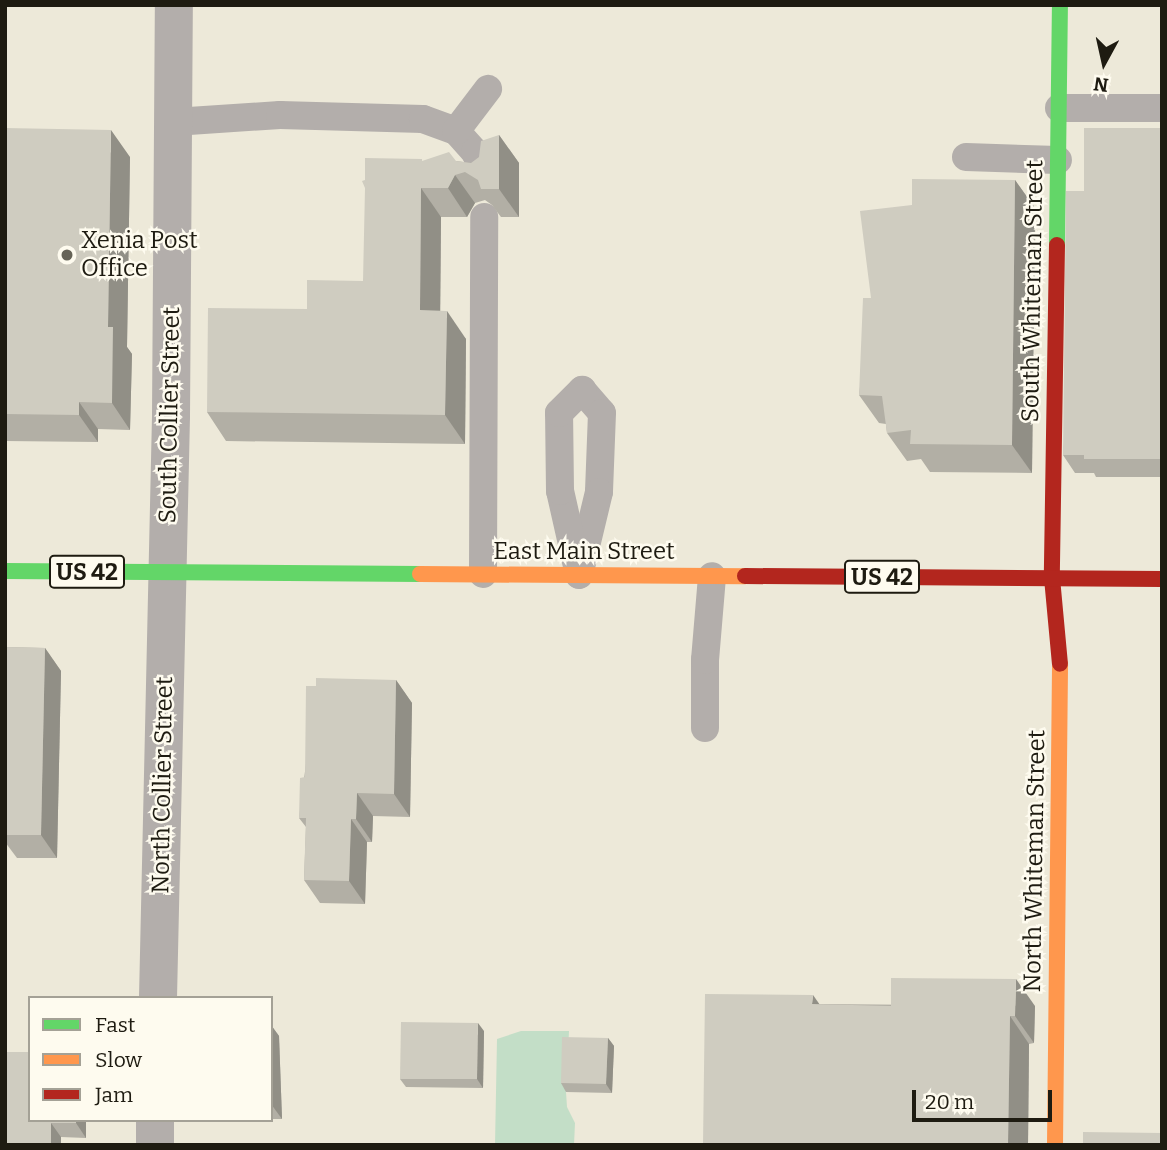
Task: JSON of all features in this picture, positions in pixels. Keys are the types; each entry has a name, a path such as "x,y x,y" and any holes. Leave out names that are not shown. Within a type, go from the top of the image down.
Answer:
{"main road":[{"name":"South Whiteman Street","path":"1052,578 1060,5"},
{"name":"East Main Street","path":"5,571 1162,579"},
{"name":"North Whiteman Street","path":"1052,578 1061,673 1055,1145"}],"street":[{"name":"South Collier Street","path":"168,572 174,5"},
{"name":"North Collier Street","path":"158,996 168,572"},
{"path":"155,1122 155,1145"}],"lane":[{"path":"456,131 488,89"},
{"path":"1059,108 1162,108"},
{"path":"174,122 279,115 423,119 456,131 475,152 485,176"},
{"path":"967,157 1058,160"},
{"path":"483,574 484,217"},
{"path":"582,390 602,413 599,492 579,575 560,491 559,413 582,390"},
{"path":"705,728 705,660 712,576"}],"green space":[{"path":"521,1031 569,1031 566,1092 567,1107 575,1123 574,1145 495,1145 497,1039"}],"building":[{"name":"Xenia Post Office","path":"5,128 111,130 108,327 113,327 112,403 79,402 79,415 5,414"},
{"path":"1084,128 1162,128 1162,459 1084,459 1084,455 1063,455 1066,191 1084,191"},
{"path":"499,135 499,189 481,189 478,180 465,172 455,175 448,188 421,188 420,310 447,311 445,415 207,412 208,308 307,309 307,280 363,281 365,188 362,181 365,180 365,158 422,161 449,152 456,161 471,163 479,157 481,141"},
{"path":"912,179 1015,180 1012,445 910,444 911,430 887,433 882,396 859,395 863,298 871,298 860,211 912,205"},
{"path":"5,647 45,648 41,835 5,835"},
{"path":"316,678 396,680 394,794 357,793 356,819 351,819 349,881 304,880 306,818 299,818 300,778 305,777 306,686 316,686"},
{"path":"891,978 1016,979 1015,1016 1010,1016 1008,1145 703,1145 705,994 813,995 812,1004 891,1006"},
{"path":"401,1022 478,1023 477,1079 400,1079"},
{"path":"562,1037 608,1038 606,1084 561,1083"},
{"path":"7,1052 28,1052 28,1122 76,1123 51,1123 51,1145 5,1145"},
{"path":"1083,1132 1162,1133 1162,1145 1083,1145"}],"traffic: fast":[{"path":"1057,245 1060,5"},
{"path":"5,571 420,574"}],"traffic: slow":[{"path":"420,574 745,576"},
{"path":"1055,1145 1060,664"}],"traffic: jam":[{"path":"1057,245 1052,578 1060,664"},
{"path":"745,576 1162,579"}],"place":[{"name":"Xenia Post Office","path":"67,255"}]}
